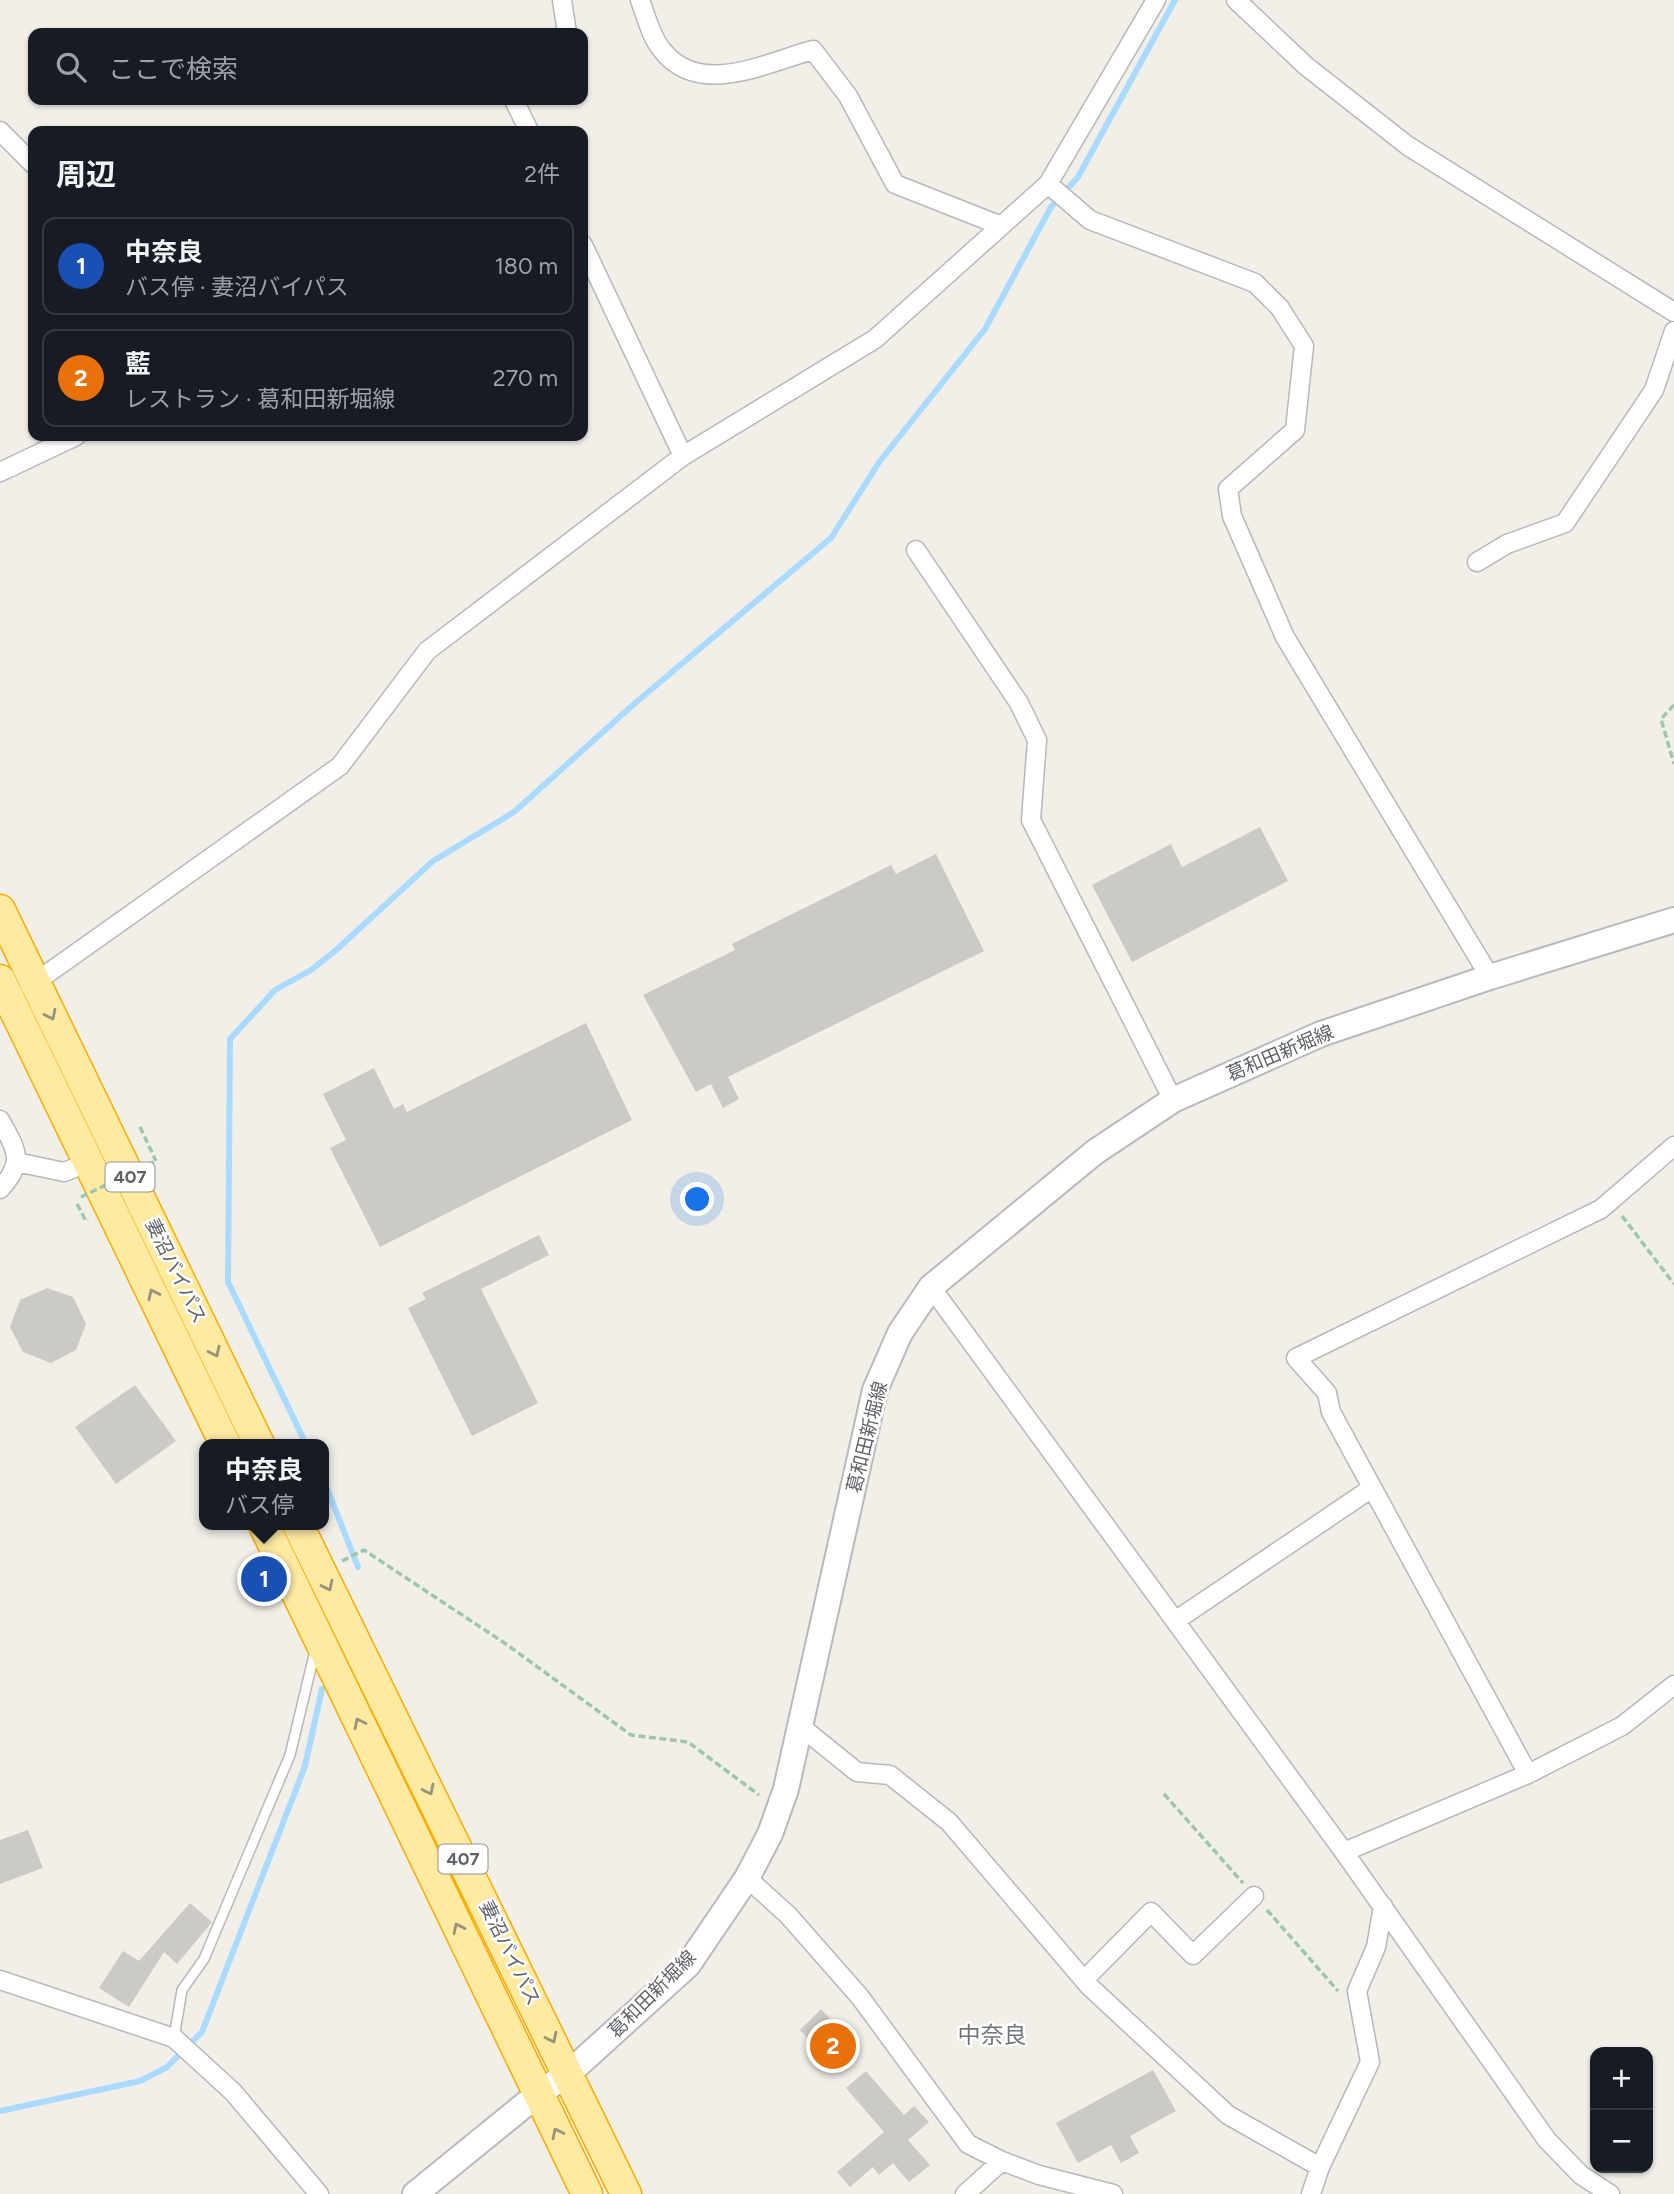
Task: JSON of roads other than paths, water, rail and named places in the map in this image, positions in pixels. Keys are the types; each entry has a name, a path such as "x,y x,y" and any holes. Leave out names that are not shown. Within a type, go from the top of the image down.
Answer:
{"highway":[{"name":"妻沼バイパス","path":"0,909 257,1439"},
{"name":"妻沼バイパス","path":"3,994 90,1162 223,1439"},
{"name":"妻沼バイパス","path":"266,1530 587,2194"},
{"name":"妻沼バイパス","path":"300,1530 626,2194"}],"main road":[{"name":"葛和田新堀線","path":"415,2194 538,2094 569,2073 688,1965 747,1878 777,1812 800,1726 876,1390 900,1333 931,1287 1095,1152 1173,1100 1321,1034 1490,977 1674,920"}],"street":[{"path":"562,0 566,28"},
{"path":"640,0 660,49 680,69 715,78 813,50 848,96 895,184 999,225"},
{"path":"3,994 36,983 340,766 427,651 683,456 875,339 999,225 1048,184 1156,0"},
{"path":"1236,0 1306,66 1408,146 1674,312"},
{"path":"516,105 527,126"},
{"path":"0,131 28,159"},
{"path":"1048,184 1090,220 1255,283 1280,308 1304,346 1295,430 1228,489 1232,516 1285,637 1490,977"},
{"path":"588,256 683,456"},
{"path":"1477,562 1507,544 1565,523 1654,390 1674,331"},
{"path":"0,472 65,441"},
{"path":"916,550 1018,703 1037,740 1031,820 1173,1100"},
{"path":"0,1120 15,1149 16,1162 10,1178 0,1189"},
{"path":"1528,1774 1331,1412 1327,1393 1296,1358 1601,1209 1674,1146"},
{"path":"16,1162 64,1172 90,1162"},
{"path":"931,1287 1344,1852 1547,2140 1581,2175 1610,2194"},
{"path":"1175,1621 1372,1488"},
{"path":"1344,1852 1528,1774 1622,1726 1674,1685"},
{"path":"800,1726 857,1772 890,1775 949,1822 1084,1980 1228,2115 1320,2167"},
{"path":"747,1878 788,1915 860,1997 968,2144 1002,2161 1113,2194"},
{"path":"1084,1980 1151,1912 1193,1955 1254,1896"},
{"path":"1311,2194 1320,2167 1370,2062 1357,1991 1376,1947 1382,1906"},
{"path":"0,1980 175,2038 233,2092 319,2194"},
{"path":"965,2194 1002,2161"}],"lane":[{"path":"175,2038 182,1990 204,1959 290,1755 318,1638"}],"waterway":[{"path":"304,1439 228,1282 230,1039 275,990 311,970 335,951 433,861 514,812 634,704 831,538 880,461 985,329 1051,207 1078,177 1175,0"},
{"path":"329,1494 358,1567"},
{"path":"0,2111 140,2081 167,2067 202,2032 305,1766 322,1689"}],"place":[{"name":"中奈良","path":"264,1579"},
{"name":"藍","path":"833,2046"}],"district":[{"name":"中奈良","path":"992,2035"}]}
